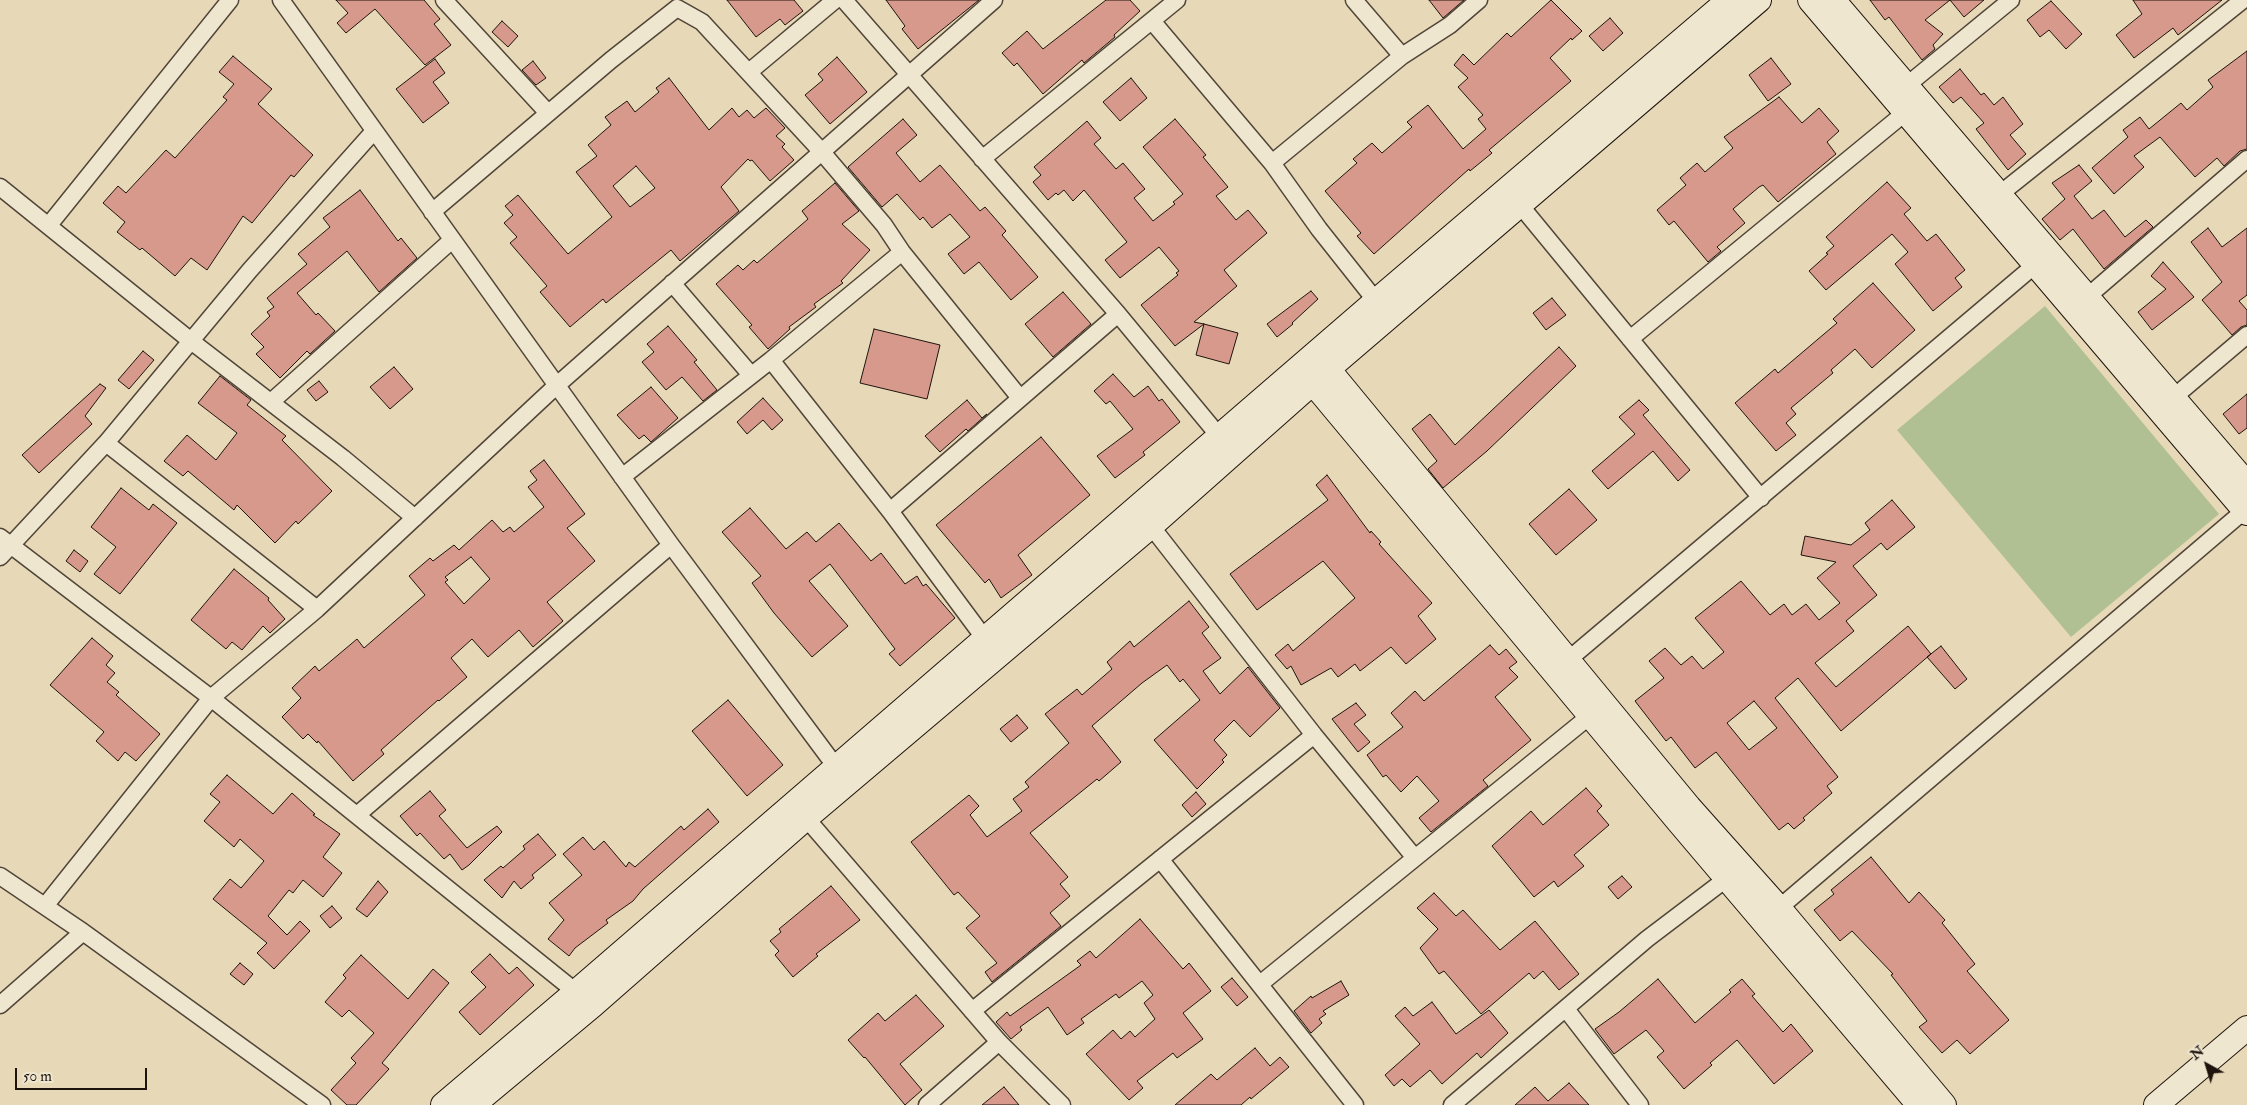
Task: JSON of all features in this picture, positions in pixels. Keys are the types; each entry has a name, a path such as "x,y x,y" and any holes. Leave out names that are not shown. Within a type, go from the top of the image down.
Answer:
{"street":[{"path":"49,225 230,0"},
{"path":"281,0 671,545 836,767"},
{"path":"749,72 835,0"},
{"path":"844,0 1118,314 1219,436"},
{"path":"45,906 211,698 317,609 556,386 994,0"},
{"path":"982,159 1177,0"},
{"path":"1354,0 1402,56"},
{"path":"1272,163 1402,56 1450,25 1479,0"},
{"path":"473,1105 593,1005 806,818 1151,526 1314,368 1376,301 1730,0"},
{"path":"443,1105 1219,436 1314,368 1520,205 1759,0"},
{"path":"1778,908 2246,512 1810,0"},
{"path":"1833,0 2247,484"},
{"path":"1906,86 2011,0"},
{"path":"2000,194 2243,0"},
{"path":"447,1 548,114"},
{"path":"432,212 677,8 702,22 821,151 884,224 902,252 1020,398"},
{"path":"1152,21 1272,163 1376,301"},
{"path":"1630,339 1906,112"},
{"path":"374,131 287,227 106,443 3,546 211,698 576,992"},
{"path":"2088,297 2247,159"},
{"path":"0,187 415,518"},
{"path":"1520,205 1761,498"},
{"path":"271,402 452,240"},
{"path":"622,477 771,360 902,252"},
{"path":"1568,660 2035,266"},
{"path":"672,282 750,375"},
{"path":"890,511 1118,314"},
{"path":"2174,397 2247,335"},
{"path":"771,360 890,511 985,639"},
{"path":"1314,368 1568,660 1734,873 1919,1105"},
{"path":"1314,368 1591,715 1734,873 1778,908 1944,1105"},
{"path":"106,443 317,609"},
{"path":"1151,526 1314,735 1416,858"},
{"path":"357,815 671,545"},
{"path":"1260,984 1591,715"},
{"path":"972,1011 1314,735"},
{"path":"806,818 972,1011 1062,1105"},
{"path":"1160,860 1356,1105"},
{"path":"1452,1105 1647,939 1734,873"},
{"path":"0,876 83,932 322,1105"},
{"path":"0,1005 83,932"},
{"path":"1566,1009 1640,1105"},
{"path":"2156,1105 2247,1028"},
{"path":"927,1105 1000,1042"}],"green space":[{"path":"2045,306 2219,514 2071,637 1897,430"}],"building":[{"path":"336,0 424,0 440,19 434,24 451,45 425,65 375,9 346,33 337,23 348,13"},
{"path":"727,0 794,0 803,11 785,25 780,19 756,37"},
{"path":"886,0 979,0 918,49 902,29 905,26"},
{"path":"1106,0 1130,0 1140,11 1114,35 1115,37 1084,63 1082,60 1043,94 1017,63 1014,66 1002,53 1027,31 1043,49"},
{"path":"1429,0 1464,0 1443,18"},
{"path":"1551,0 1582,31 1572,40 1571,38 1550,58 1571,81 1489,150 1492,153 1470,171 1469,169 1374,254 1357,236 1361,233 1325,191 1357,163 1353,159 1372,143 1382,153 1412,127 1407,122 1428,105 1463,149 1486,129 1478,119 1483,115 1458,87 1468,78 1454,65 1463,54 1474,65 1507,33 1511,37"},
{"path":"1870,0 1950,0 1925,20 1943,34 1933,45 1935,49 1922,60 1889,17 1885,20"},
{"path":"1950,0 1984,0 1964,17"},
{"path":"2133,0 2222,0 2178,35 2173,28 2134,58 2116,35 2142,14"},
{"path":"2051,1 2082,34 2066,49 2049,30 2040,37 2027,20"},
{"path":"1610,18 1623,33 1603,51 1589,36"},
{"path":"502,21 518,36 508,47 492,32"},
{"path":"2247,51 2247,149 2240,151 2224,166 2217,158 2195,177 2160,137 2134,156 2144,167 2114,194 2092,168 2128,137 2123,130 2140,117 2149,129 2181,103 2187,110 2213,87 2208,80"},
{"path":"233,56 272,89 258,104 313,155 294,177 291,175 252,223 243,216 207,270 191,258 175,276 142,248 140,250 117,232 125,222 103,203 118,186 126,193 166,150 175,158 227,100 223,97 234,84 219,72"},
{"path":"837,57 867,92 830,124 805,95 823,80 818,74"},
{"path":"1771,58 1791,84 1768,101 1749,75"},
{"path":"435,59 445,73 433,82 449,103 423,123 396,89"},
{"path":"533,61 546,78 536,85 522,70"},
{"path":"1960,69 1981,95 1984,93 1994,105 2003,97 2023,124 2010,135 2026,154 2008,170 1976,129 1984,123 1961,97 1953,103 1939,87"},
{"path":"669,78 709,130 732,108 739,117 747,110 754,118 766,108 785,128 776,136 785,144 782,147 794,160 770,181 752,160 748,159 721,187 739,211 680,261 671,250 606,303 603,299 570,327 540,292 547,286 510,243 517,237 504,223 513,215 505,206 518,195 568,254 612,217 576,172 597,156 588,145 611,125 605,117 627,101 635,112 659,92 656,88","holes":["636,166 655,188 630,207 613,186"]},
{"path":"1131,78 1147,98 1120,121 1103,102"},
{"path":"1779,97 1802,123 1819,108 1839,131 1827,142 1836,154 1778,202 1763,185 1759,187 1733,209 1745,223 1717,247 1721,251 1708,262 1674,221 1669,225 1657,210 1686,185 1680,178 1697,163 1705,172 1733,148 1724,137"},
{"path":"903,119 917,135 896,153 920,182 940,165 980,211 985,207 1006,231 1002,235 1038,277 1011,300 979,262 964,274 948,254 970,237 950,214 932,228 923,217 920,220 897,194 882,207 848,167"},
{"path":"1175,119 1206,155 1203,157 1228,187 1216,196 1236,220 1248,210 1267,233 1224,270 1237,286 1194,322 1204,324 1175,346 1141,305 1178,275 1176,273 1179,271 1159,247 1120,278 1105,260 1127,242 1084,190 1073,201 1064,190 1058,195 1056,193 1048,200 1033,182 1041,175 1034,167 1087,121 1101,138 1094,144 1116,169 1123,163 1145,189 1134,198 1153,221 1175,204 1173,202 1183,194 1143,147"},
{"path":"2079,165 2092,181 2074,196 2092,219 2104,210 2125,237 2146,220 2153,227 2104,269 2073,229 2060,240 2042,219 2065,199 2052,183"},
{"path":"1887,182 1911,208 1904,214 1927,241 1936,234 1965,270 1955,278 1962,287 1933,311 1895,264 1908,252 1892,234 1826,290 1809,271 1834,246 1826,237"},
{"path":"835,183 859,211 842,224 870,250 841,281 843,283 814,304 816,307 789,327 790,329 768,349 749,327 752,325 716,284 738,265 743,270 754,260 757,263 808,219 802,211"},
{"path":"360,190 398,241 401,238 417,258 379,292 347,251 297,293 316,315 318,313 335,331 310,354 307,351 280,378 256,354 264,347 251,334 270,316 267,312 274,307 267,298 307,264 298,254 330,227 323,218"},
{"path":"2208,228 2222,247 2247,228 2247,295 2239,301 2247,310 2247,325 2241,327 2232,335 2202,300 2222,282 2191,242"},
{"path":"2163,262 2194,297 2152,330 2138,312 2166,289 2151,276"},
{"path":"1873,283 1915,330 1872,368 1855,349 1831,370 1833,373 1791,408 1796,414 1786,423 1796,435 1776,451 1735,403 1775,369 1778,373 1837,323 1833,319"},
{"path":"1311,291 1318,299 1277,337 1267,324"},
{"path":"1063,292 1091,324 1053,357 1025,324"},
{"path":"1552,298 1566,315 1546,330 1533,313"},
{"path":"1204,324 1238,333 1229,364 1196,355"},
{"path":"668,326 697,360 694,362 717,390 703,401 682,377 666,390 642,362 654,352 647,344"},
{"path":"874,329 940,345 927,399 860,383"},
{"path":"1559,347 1576,366 1487,451 1443,488 1428,469 1437,461 1412,429 1430,414 1455,445"},
{"path":"143,351 154,360 129,389 118,380"},
{"path":"394,367 413,389 390,409 370,387"},
{"path":"1113,374 1134,397 1148,386 1159,401 1162,399 1180,422 1143,452 1145,455 1115,478 1097,456 1133,429 1110,401 1106,404 1094,391"},
{"path":"220,376 251,400 247,405 286,436 282,440 332,491 298,524 296,521 275,543 237,505 234,510 188,471 183,476 164,461 187,435 216,460 237,433 198,403"},
{"path":"319,381 328,392 316,401 307,390"},
{"path":"100,384 106,388 85,416 92,424 39,473 22,455"},
{"path":"651,387 678,418 651,442 644,435 639,439 617,415"},
{"path":"2247,394 2247,428 2239,434 2223,414"},
{"path":"763,398 783,420 772,430 763,420 747,434 737,422"},
{"path":"967,400 982,418 987,414 968,431 966,429 940,452 925,436"},
{"path":"1639,400 1649,410 1643,415 1690,470 1678,481 1653,451 1608,489 1592,471 1635,434 1619,417"},
{"path":"1041,437 1090,495 1018,555 1032,575 1001,598 989,579 985,583 936,525"},
{"path":"544,460 585,514 567,528 595,561 547,602 563,621 533,647 519,630 488,657 472,639 451,658 467,677 381,750 384,754 353,781 318,741 317,743 308,734 303,739 282,717 301,698 292,688 315,666 319,671 357,639 364,648 425,595 409,576 430,558 433,561 454,545 459,550 492,520 503,532 510,527 514,532 544,507 528,487 537,480 530,471","holes":["471,557 490,579 464,604 445,582 448,580 445,577"]},
{"path":"1327,475 1370,533 1371,531 1381,542 1379,544 1432,603 1418,616 1436,639 1406,664 1391,647 1360,671 1355,664 1338,677 1331,668 1301,685 1291,666 1287,669 1275,655 1288,644 1293,651 1355,598 1323,561 1257,610 1230,574 1328,500 1316,485"},
{"path":"121,488 149,510 153,504 177,523 120,594 94,574 116,547 91,527"},
{"path":"1569,489 1597,520 1556,555 1529,524"},
{"path":"1892,500 1915,527 1887,550 1881,543 1853,566 1877,595 1846,621 1854,631 1815,663 1836,687 1908,626 1931,654 1841,731 1798,678 1775,698 1838,777 1827,786 1832,793 1803,818 1805,820 1794,829 1788,823 1779,830 1716,752 1695,768 1671,737 1666,741 1635,701 1664,678 1649,661 1665,648 1681,665 1692,656 1703,669 1724,652 1695,618 1741,581 1770,615 1784,604 1792,615 1806,604 1819,620 1840,603 1817,578 1836,562 1801,555 1805,536 1851,545 1870,530 1865,523","holes":["1754,701 1777,728 1749,750 1727,723"]},
{"path":"750,508 786,549 807,532 816,542 839,523 871,561 881,553 905,584 917,576 923,586 926,584 955,618 900,666 889,654 895,649 830,564 809,581 848,626 812,657 774,613 752,583 761,576 722,532"},
{"path":"74,550 88,561 80,572 66,561"},
{"path":"234,569 269,598 268,600 285,619 270,633 263,626 242,650 232,642 226,649 191,620"},
{"path":"1189,601 1209,627 1202,633 1221,658 1203,671 1220,694 1248,667 1280,708 1250,737 1234,720 1214,740 1227,755 1222,760 1224,762 1197,789 1154,740 1200,700 1183,679 1180,682 1167,665 1142,683 1092,726 1121,762 1030,833 1068,877 1060,884 1070,896 1050,913 1061,926 992,982 985,972 997,963 966,928 980,916 958,892 954,895 911,842 969,795 979,806 970,815 987,837 1022,811 1013,799 1029,787 1025,782 1069,743 1045,714 1077,689 1082,695 1112,669 1107,662 1130,641 1134,647"},
{"path":"92,638 113,656 106,665 115,673 107,682 119,692 116,695 160,734 136,761 125,752 118,761 96,741 104,732 50,685"},
{"path":"1490,645 1499,655 1506,649 1517,662 1509,668 1518,677 1495,697 1531,740 1483,780 1488,786 1431,832 1419,818 1439,801 1417,776 1401,792 1386,775 1383,777 1367,755 1403,727 1391,713 1415,691 1424,701"},
{"path":"1941,646 1967,679 1955,689 1927,657"},
{"path":"728,700 783,765 747,796 692,731"},
{"path":"1356,703 1366,715 1354,724 1370,742 1358,752 1332,719"},
{"path":"1017,715 1028,728 1011,742 1000,729"},
{"path":"227,775 273,814 292,793 315,814 313,815 340,834 323,857 342,873 323,897 303,880 293,893 289,890 268,916 287,935 300,921 310,931 274,969 257,953 267,943 213,899 230,879 241,888 264,861 240,839 234,847 204,821 220,802 210,794"},
{"path":"1586,788 1602,806 1597,811 1609,825 1574,855 1584,866 1558,887 1554,881 1534,897 1492,846 1531,811 1543,825"},
{"path":"430,791 446,810 439,816 467,848 497,826 502,832 462,870 450,854 444,859 420,833 417,836 400,816"},
{"path":"1196,792 1206,804 1192,817 1182,805"},
{"path":"708,809 719,822 643,889 633,901 606,920 608,923 575,948 569,956 548,939 564,920 549,903 582,875 563,854 583,837 594,850 604,841 626,867 629,862 635,867 681,826 684,830"},
{"path":"538,834 556,855 532,875 534,878 521,889 514,881 502,898 484,880 501,866 503,868 525,849 523,846"},
{"path":"1871,857 1909,903 1919,892 1945,920 1942,923 1975,964 1967,971 2009,1020 1970,1054 1957,1040 1942,1053 1919,1027 1927,1021 1891,975 1893,974 1852,931 1840,941 1814,910 1834,894 1831,890"},
{"path":"1622,876 1632,887 1618,899 1608,887"},
{"path":"378,881 388,892 367,917 356,909"},
{"path":"831,886 860,920 816,954 818,956 793,977 775,955 779,951 770,941 781,932 779,929"},
{"path":"1434,893 1456,916 1463,910 1500,950 1535,921 1579,974 1559,990 1543,971 1534,979 1529,973 1481,1014 1444,971 1439,974 1420,948 1438,929 1417,908"},
{"path":"332,906 342,918 330,928 320,916"},
{"path":"1140,919 1183,969 1189,963 1211,991 1183,1013 1203,1039 1177,1058 1173,1053 1137,1081 1143,1088 1129,1100 1086,1054 1113,1030 1121,1039 1130,1031 1135,1037 1155,1019 1144,1003 1153,995 1142,981 1119,998 1116,994 1081,1019 1084,1023 1067,1035 1048,1007 1020,1027 1022,1030 1011,1039 996,1022 1007,1012 1010,1016 1081,965 1077,961 1090,951 1096,958"},
{"path":"490,954 509,974 517,967 534,985 480,1035 459,1012 486,987 471,972"},
{"path":"361,955 408,999 433,969 449,983 382,1063 389,1069 356,1105 347,1105 331,1090 356,1063 351,1058 374,1033 349,1010 342,1017 325,1002 346,978 343,975"},
{"path":"240,963 253,974 244,985 230,974"},
{"path":"1232,978 1248,997 1237,1006 1221,987"},
{"path":"1658,979 1695,1023 1731,992 1729,990 1742,979 1755,994 1752,996 1783,1032 1791,1024 1813,1051 1774,1084 1737,1040 1684,1089 1657,1057 1664,1051 1646,1030 1614,1054 1595,1029 1619,1012"},
{"path":"1341,981 1349,995 1323,1011 1326,1014 1319,1019 1322,1023 1311,1033 1294,1011 1311,996 1312,998"},
{"path":"916,995 944,1026 900,1064 922,1090 905,1105 865,1057 848,1040 878,1013 885,1021"},
{"path":"1432,1002 1456,1034 1489,1010 1508,1033 1481,1058 1477,1053 1442,1084 1430,1070 1410,1087 1402,1079 1394,1086 1385,1075 1420,1044 1395,1016 1405,1007 1413,1016"},
{"path":"1255,1048 1270,1066 1280,1057 1289,1067 1251,1099 1250,1097 1241,1105 1175,1105 1211,1074 1217,1080"},
{"path":"1569,1083 1589,1105 1515,1105 1535,1087 1548,1101"},
{"path":"1004,1087 1019,1105 982,1105"}]}
